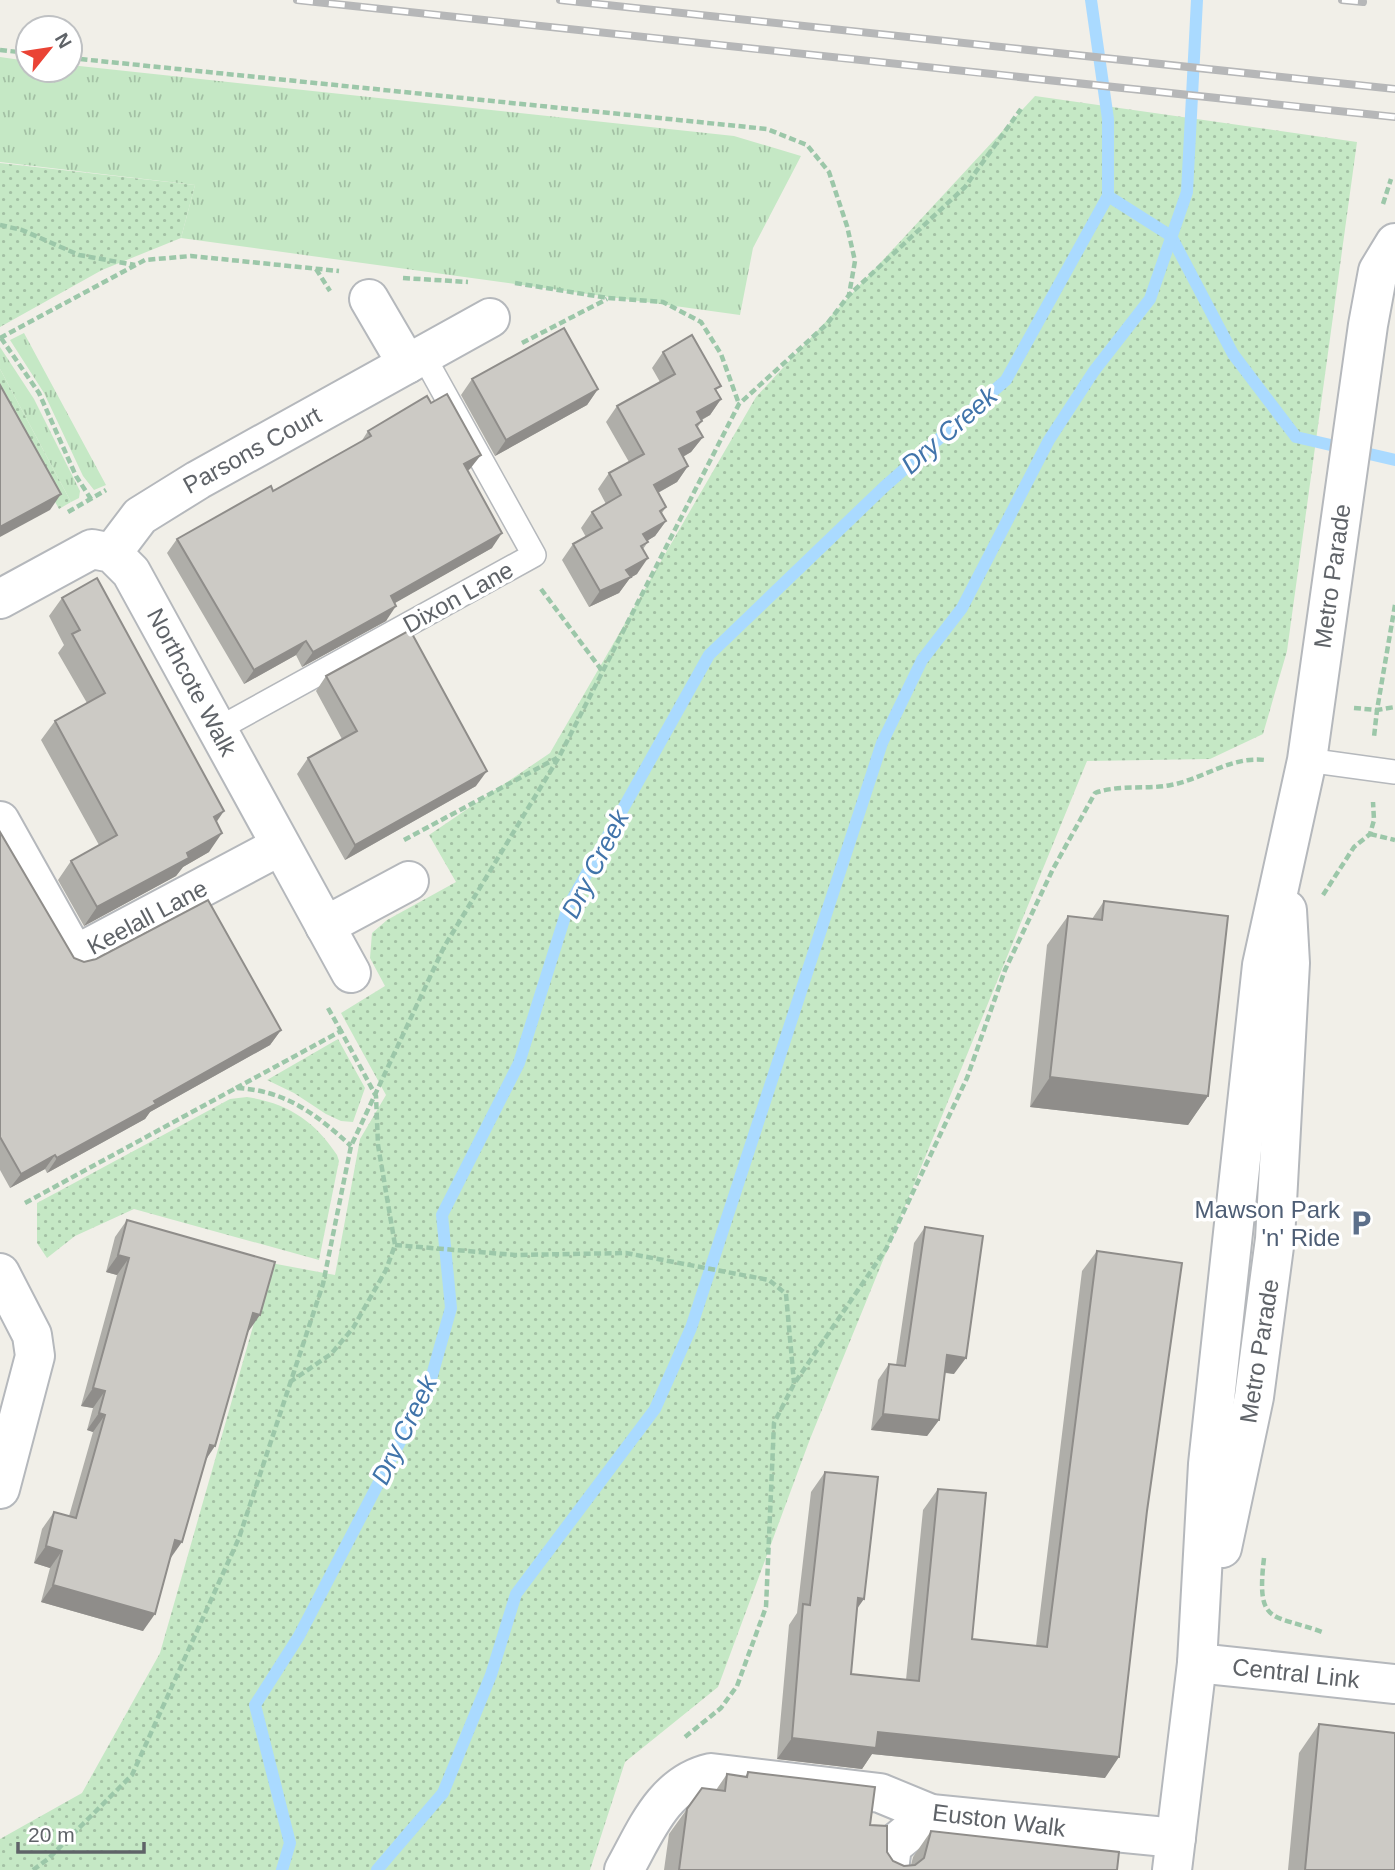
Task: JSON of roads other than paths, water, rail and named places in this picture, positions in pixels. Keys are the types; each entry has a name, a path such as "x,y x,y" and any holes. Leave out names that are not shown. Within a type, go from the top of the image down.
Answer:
{"street":[{"name":"Metro Parade","path":"1174,1854 1197,1663 1208,1464 1260,979 1307,760 1378,271 1395,243"},
{"path":"1368,326 1395,295"},
{"path":"369,299 415,359"},
{"name":"Parsons Court","path":"112,553 140,516 198,480 490,318"},
{"path":"0,599 92,548 112,553"},
{"name":"Northcote Walk","path":"112,553 135,577 351,973"},
{"name":"Keelall Lane","path":"0,821 75,955 280,846"},
{"path":"326,926 409,881"},
{"path":"0,1273 32,1335 35,1356 11,1407 0,1489"},
{"name":"Central Link","path":"1197,1663 1395,1684"},
{"name":"Euston Walk","path":"624,1870 658,1808 691,1777 711,1773 880,1793 931,1814 1174,1854"},
{"path":"889,1870 892,1846 931,1814"}],"lane":[{"name":"Dixon Lane","path":"218,729 534,555 415,359"},
{"path":"1307,760 1395,772"}],"waterway":[{"name":"Dry Creek","path":"282,1870 290,1843 255,1705 299,1636 429,1386 451,1308 442,1215 519,1063 568,907 709,655 884,487 1006,380 1108,196 1108,119 1091,0"},
{"name":"Dry Creek","path":"377,1870 443,1793 491,1675 516,1594 655,1409 691,1328 882,743 922,660 962,608 1049,440 1094,371 1150,299 1187,192 1197,0"},
{"path":"1108,196 1171,236 1233,354 1296,437 1395,460"}],"railway":[{"path":"297,0 1395,117"},
{"path":"560,0 1395,89"},
{"path":"1342,0 1363,2"}],"place":[{"name":"Mawson Park 'n' Ride","path":"1361,1223"}]}
